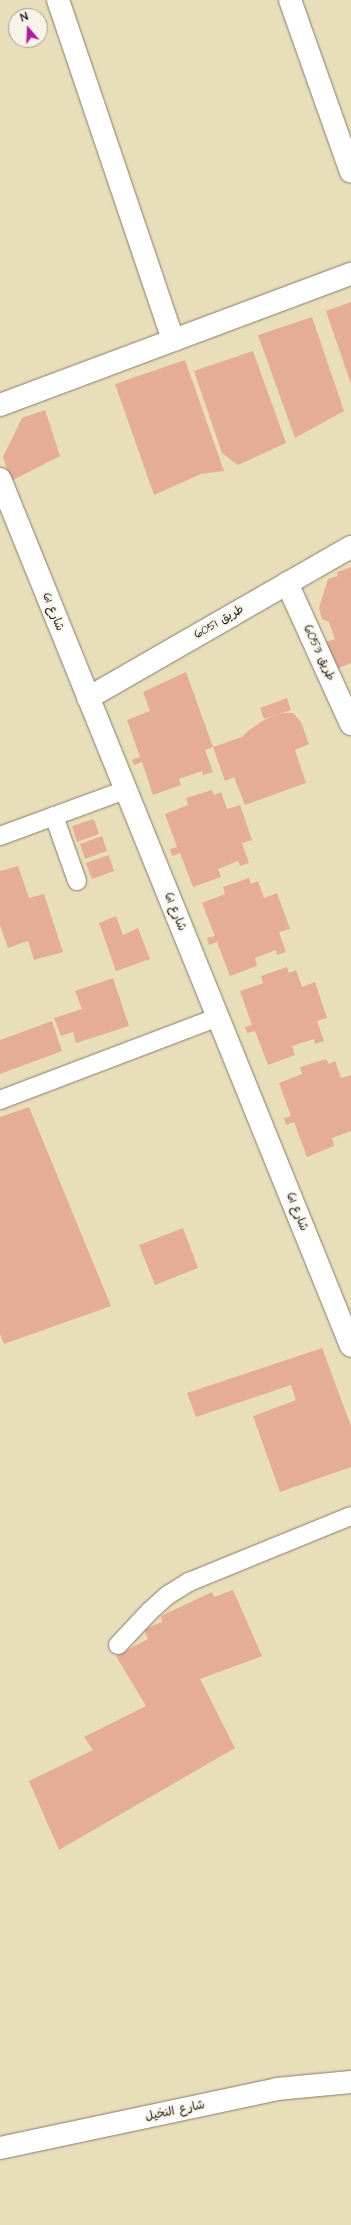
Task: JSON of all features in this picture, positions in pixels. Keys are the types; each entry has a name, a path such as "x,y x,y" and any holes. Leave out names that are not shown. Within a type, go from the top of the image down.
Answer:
{"street":[{"path":"58,0 173,340"},
{"path":"290,0 351,172"},
{"path":"0,405 351,274"},
{"name":"شارع 61","path":"0,479 351,1346"},
{"name":"طريق 6051","path":"88,698 351,547"},
{"name":"طريق 6053","path":"287,583 351,724"},
{"name":"شارع النخيل","path":"0,2148 277,2089 351,2082"}],"lane":[{"path":"0,836 125,790"},
{"path":"54,816 77,881"},
{"path":"0,1100 219,1017"},
{"path":"118,1645 150,1611 168,1595 189,1582 351,1516"}],"building":[{"path":"351,302 351,384 326,311"},
{"path":"312,317 344,411 295,438 258,335"},
{"path":"253,351 286,443 238,465 222,453 194,371"},
{"path":"185,360 224,471 201,474 154,495 115,384"},
{"path":"45,410 60,456 11,481 3,457 22,418"},
{"path":"351,567 351,663 334,670 323,643 335,639 329,622 322,619 319,608 328,579 338,576 337,572"},
{"path":"186,672 213,747 205,750 213,772 203,775 202,771 179,779 181,785 153,795 142,762 134,765 132,760 140,757 127,720 150,711 143,692"},
{"path":"287,698 291,710 264,719 260,708"},
{"path":"282,713 293,713 301,722 309,744 295,750 306,783 245,805 234,777 225,781 213,747 242,737 249,730 266,719"},
{"path":"212,790 214,795 221,792 227,809 240,805 252,840 242,843 249,863 240,866 238,861 218,869 221,877 193,887 180,853 172,856 170,849 177,847 165,814 188,805 186,798"},
{"path":"94,819 99,834 77,842 72,826"},
{"path":"102,836 107,851 85,859 80,844"},
{"path":"109,855 114,871 92,879 86,863"},
{"path":"18,866 29,898 44,894 63,952 34,960 28,941 8,948 0,925 0,871"},
{"path":"249,878 251,884 258,881 264,898 277,893 290,929 279,932 286,952 277,955 276,950 255,958 257,966 230,976 217,942 209,945 207,938 215,936 202,903 225,894 223,887"},
{"path":"116,916 123,935 138,928 150,959 116,971 99,923"},
{"path":"287,967 289,973 296,970 302,987 315,982 327,1018 317,1021 324,1041 315,1044 314,1039 292,1046 295,1055 268,1065 255,1031 247,1033 245,1027 252,1025 240,991 263,983 261,976"},
{"path":"113,978 129,1026 76,1043 73,1032 61,1036 54,1018 82,1009 75,991"},
{"path":"52,1021 62,1051 0,1074 0,1040"},
{"path":"326,1059 329,1064 335,1061 341,1078 351,1075 351,1131 332,1138 334,1146 307,1157 294,1122 286,1125 284,1118 291,1116 279,1083 302,1074 300,1067"},
{"path":"29,1107 111,1306 4,1344 0,1334 0,1117"},
{"path":"183,1228 198,1268 155,1285 139,1245"},
{"path":"322,1348 351,1426 351,1467 280,1492 253,1416 296,1400 291,1385 196,1417 187,1393"},
{"path":"233,1590 262,1656 200,1679 235,1748 59,1850 29,1781 93,1750 84,1737 146,1706 116,1656 148,1639 144,1629 162,1622 161,1616 212,1592 214,1597"}]}
